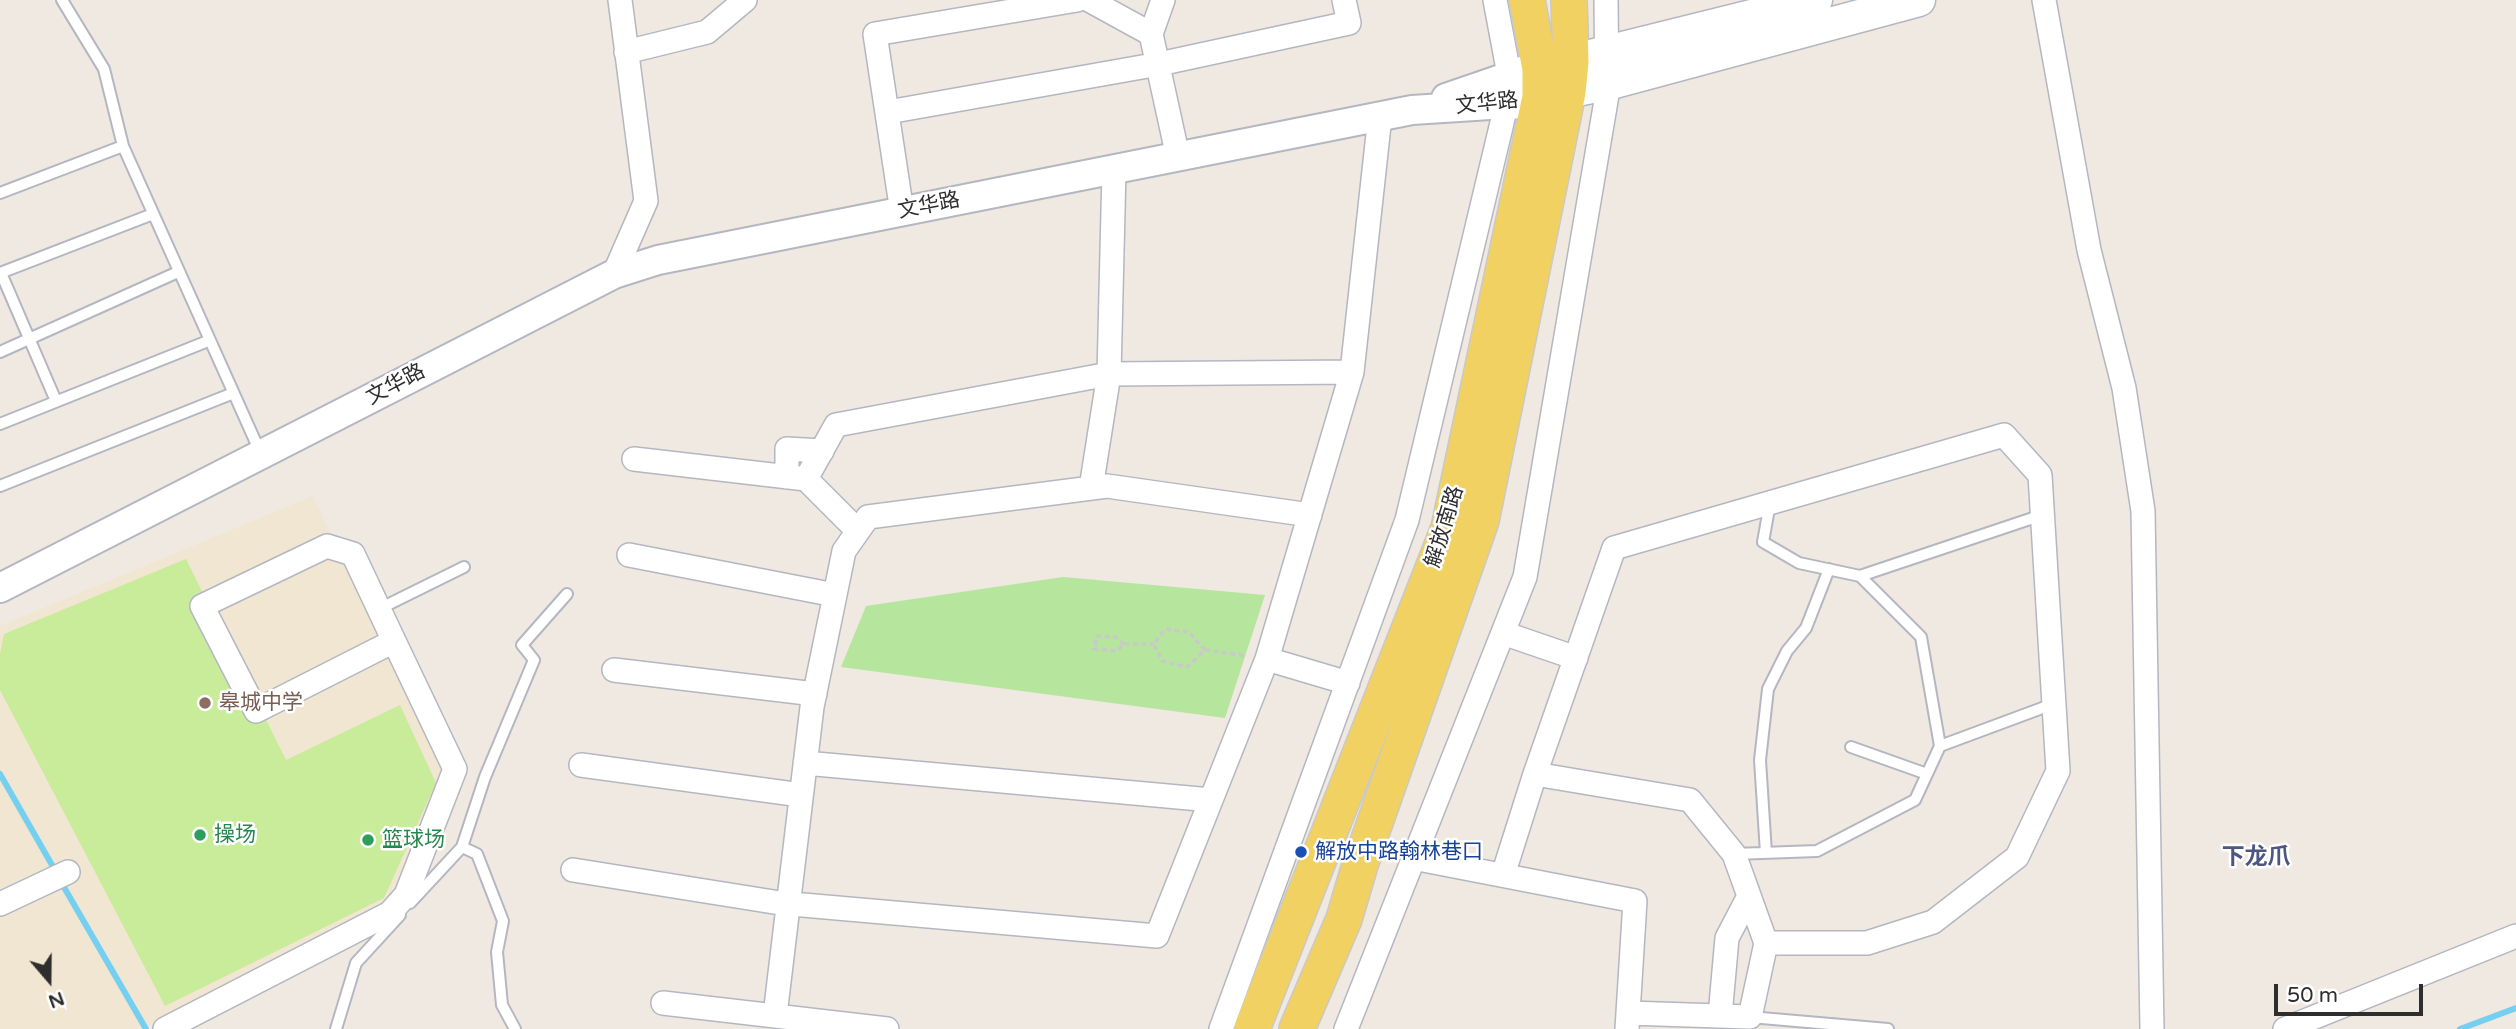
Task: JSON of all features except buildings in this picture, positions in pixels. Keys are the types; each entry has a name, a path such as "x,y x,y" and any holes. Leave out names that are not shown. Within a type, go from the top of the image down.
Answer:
{"main road":[{"name":"解放南路","path":"1297,1029 1344,919 1360,865 1481,521 1539,84 1527,0"},
{"name":"解放南路","path":"1252,1029 1449,528 1539,84 1569,0"},
{"name":"文华路","path":"1607,69 1816,0"},
{"name":"文华路","path":"1539,84 1919,0"}],"street":[{"path":"614,274 646,201 620,0"},
{"path":"626,52 707,32 746,0"},
{"path":"902,212 875,34 972,9 1077,0"},
{"path":"1089,0 1151,34"},
{"path":"1163,0 1151,34 1178,157"},
{"path":"888,111 1159,64 1349,23 1344,0"},
{"path":"1221,1029 1407,520 1539,84 1495,0"},
{"path":"1346,1029 1525,577 1607,69 1606,0"},
{"path":"2044,0 2053,34 2089,250 2124,388 2143,511 2152,1029"},
{"name":"文华路","path":"0,588 614,274 658,260 1539,84"},
{"path":"573,870 788,904 1157,936 1267,659 1352,372 1380,116"},
{"path":"1091,488 1109,374 1114,170"},
{"path":"797,478 822,451 836,425 1109,374 1352,372"},
{"path":"1503,875 1535,774 1614,548 2004,435 2039,475 2057,771 2017,857 1933,922 1867,943 1766,943"},
{"path":"822,451 787,449 797,478 858,531"},
{"path":"634,459 797,478"},
{"path":"788,1021 788,904 815,694 844,551 868,517 1107,486 1310,515"},
{"path":"165,1029 390,913 407,895 455,769 394,640 353,554 327,546 202,606 256,712 394,640"},
{"path":"629,555 835,595"},
{"path":"1503,632 1576,658"},
{"path":"1267,659 1348,683"},
{"path":"614,670 815,694"},
{"path":"805,763 1211,800"},
{"path":"581,765 801,795"},
{"path":"1413,858 1635,901 1628,1021 1751,1017 1766,943 1734,854 1690,800 1535,774"},
{"path":"0,904 68,872"},
{"path":"1720,1016 1727,938 1749,897"},
{"path":"2285,1029 2516,936"},
{"path":"663,1003 788,1021 887,1029"}],"lane":[{"path":"62,0 104,69 122,146 231,394 262,456"},
{"path":"0,193 122,146"},
{"path":"56,401 1,273 153,214"},
{"path":"0,352 178,272"},
{"path":"0,424 208,341"},
{"path":"0,486 231,394"},
{"path":"1770,503 1763,542 1800,563 1860,576 2042,515"},
{"path":"379,609 464,567"},
{"path":"1766,853 1760,760 1768,689 1787,651 1806,628 1829,569"},
{"path":"1734,854 1817,851 1915,800 1940,746 1922,637 1860,576"},
{"path":"335,1029 356,963 462,847 485,777 534,660 522,645 567,594"},
{"path":"1940,746 2053,704"},
{"path":"1851,747 1927,774"},
{"path":"462,847 477,855 503,921 497,952 502,1006 515,1029"},
{"path":"1751,1017 1888,1029"}],"path":[{"path":"1154,644 1165,629 1189,632 1205,650 1267,659"},
{"path":"1124,644 1116,651 1094,649 1097,636 1116,637 1124,644 1154,644"},
{"path":"1154,644 1162,661 1187,667 1205,650"}],"shaded area":[{"name":"皋城中学","path":"313,496 447,780 389,905 141,1029 0,1029 0,626"}],"green space":[{"name":"操场","path":"186,559 286,760 400,705 436,783 384,898 165,1006 0,690 0,654 4,634"},
{"path":"1063,577 1265,595 1225,718 841,667 866,606"}],"waterway":[{"path":"0,774 56,872"},
{"path":"61,882 146,1029"},
{"path":"2460,1029 2516,1008"}],"place":[{"name":"皋城中学","path":"205,703"},
{"name":"操场","path":"200,835"},
{"name":"篮球场","path":"368,840"},
{"name":"解放中路翰林巷口","path":"1301,852"}],"district":[{"name":"下龙爪","path":"2256,858"}]}
